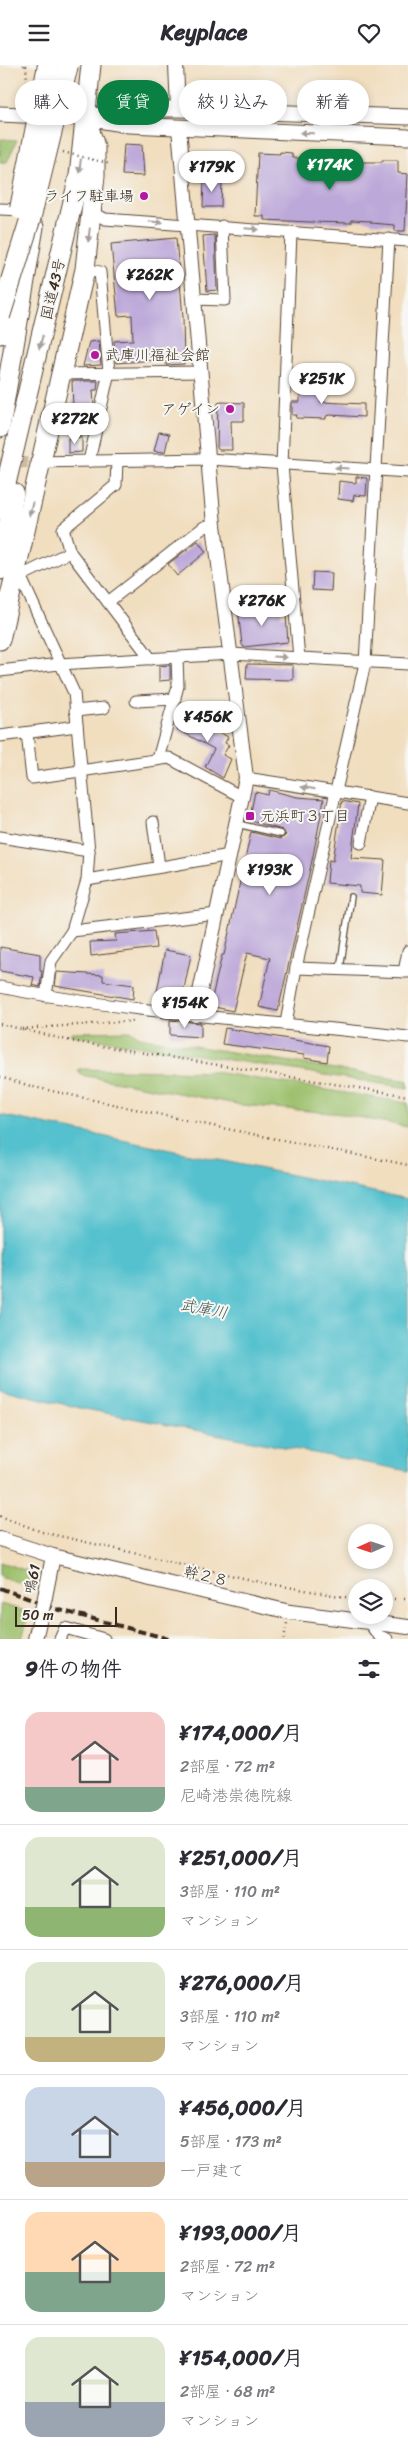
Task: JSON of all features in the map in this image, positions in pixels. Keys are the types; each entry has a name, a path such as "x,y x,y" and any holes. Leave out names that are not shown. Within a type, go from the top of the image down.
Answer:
{"highway":[{"path":"0,296 17,225 48,65"},
{"name":"国道43号","path":"54,80 55,65"},
{"path":"0,316 30,220 68,65"},
{"name":"国道43号","path":"87,107 91,65"},
{"path":"8,573 61,374 85,269 92,212 96,147 87,120"},
{"path":"0,333 40,150 48,125"},
{"name":"国道43号","path":"0,428 24,296 50,125"},
{"name":"国道43号","path":"0,509 12,481 30,386 79,176 85,125"},
{"path":"0,406 8,385"},
{"path":"0,640 8,573 12,481"}],"main road":[{"path":"87,117 127,109 178,109 408,117"},
{"path":"0,114 15,115"},
{"path":"87,117 122,125 408,137"}],"street":[{"path":"176,65 178,109"},
{"path":"179,128 214,525 246,778 196,1015"},
{"path":"0,209 28,211"},
{"path":"92,212 105,219 408,241"},
{"path":"193,299 225,300 222,227"},
{"path":"291,232 282,465 299,658"},
{"path":"286,1023 296,967 365,663 389,239"},
{"path":"85,269 100,272 109,372 89,461"},
{"path":"61,374 200,372"},
{"path":"38,462 209,459 408,472"},
{"path":"116,461 116,485 63,529 70,553 151,659"},
{"path":"108,602 204,527 214,525"},
{"path":"8,573 23,575 70,553"},
{"path":"8,573 23,582 74,693 83,769 89,851 87,880 72,931 51,961 46,996"},
{"path":"0,671 60,664 231,654 408,664"},
{"path":"158,759 178,686 176,658"},
{"path":"136,701 175,699"},
{"path":"75,711 104,708"},
{"path":"0,736 77,726"},
{"path":"27,733 32,778 83,769 169,758 242,797"},
{"path":"246,778 408,803"},
{"path":"361,843 370,797"},
{"path":"153,823 159,866"},
{"path":"0,837 89,851"},
{"path":"87,880 230,855"},
{"path":"72,931 217,914"},
{"path":"296,967 406,972 408,951"},
{"path":"0,987 46,996 196,1015 408,1037"},
{"name":"幹２８","path":"0,1539 53,1556 290,1612 348,1620"},
{"name":"鳴61","path":"35,1639 53,1556"},
{"path":"370,1624 379,1636 387,1639"},
{"name":"幹２８","path":"379,1624 408,1627"},
{"path":"60,1639 65,1628 104,1639"}],"lane":[{"path":"236,824 281,834"},
{"path":"340,969 351,897"}],"path":[{"path":"24,65 23,67 26,66 27,80"},
{"path":"18,1029 130,1022 138,1019"},
{"path":"0,1024 71,1041 408,1096"},
{"path":"0,1077 34,1087 222,1128 408,1165"},
{"path":"0,1516 52,1535 265,1583 348,1598"},
{"path":"393,1599 408,1599"},
{"path":"284,1639 288,1620"}],"green space":[{"path":"1,139 17,140 7,162 0,162"},
{"path":"131,1031 139,1037 408,1081 408,1088 71,1035 71,1032"},
{"path":"78,1069 215,1072 408,1103 408,1127 342,1114 242,1105 81,1075"},
{"path":"0,1562 28,1571 35,1589 0,1577"},
{"path":"0,1604 29,1612 22,1639 0,1639"}],"water":[{"name":"武庫川","path":"0,1115 408,1199 408,1471 80,1408 0,1389"}],"building":[{"path":"124,144 142,145 144,176 122,175"},
{"path":"280,152 292,153 292,158 317,159 317,162 382,162 382,160 398,160 398,173 408,174 405,231 395,231 395,225 371,223 371,221 351,220 351,223 264,220 264,216 255,216 258,153 280,154"},
{"path":"204,179 222,180 221,207 203,207"},
{"path":"215,235 217,290 207,291 203,236"},
{"path":"176,238 183,317 184,364 166,365 166,359 116,363 114,341 133,340 132,315 118,316 111,244"},
{"name":"武庫川福祉会館","path":"99,341 101,365 83,366 89,342"},
{"path":"72,381 98,381 97,390 93,390 94,406 87,435 74,436"},
{"path":"300,384 322,384 321,402 364,404 364,417 330,415 326,416 326,419 296,418 297,415 292,415 292,402 300,402"},
{"path":"218,403 244,403 244,421 231,421 232,450 219,450 217,448"},
{"path":"159,432 169,434 165,452 154,451"},
{"path":"82,437 82,452 68,453 68,438"},
{"path":"356,477 367,478 366,496 354,495 353,501 338,499 339,481 356,483"},
{"path":"198,541 206,552 177,576 168,564"},
{"path":"313,572 332,573 331,591 312,590"},
{"path":"265,607 266,609 281,608 281,616 286,615 288,642 244,647 242,645 238,609"},
{"path":"247,664 293,665 293,680 246,679"},
{"path":"170,665 170,680 159,681 159,666"},
{"path":"183,713 228,737 225,743 229,745 223,755 231,759 223,778 205,767 214,749 177,729"},
{"path":"269,790 297,797 324,799 278,1011 259,1007 270,958 247,953 233,1011 210,1006 222,955 224,955 251,832 280,839 286,835 282,830 252,821 254,812 251,811 255,792 268,795"},
{"path":"342,801 358,804 351,858 385,860 382,895 360,893 360,886 327,883 329,860 333,861"},
{"path":"154,931 156,948 91,956 90,942 116,941 115,934"},
{"path":"0,947 40,954 40,971 42,971 40,987 32,985 34,977 0,971"},
{"path":"165,950 191,955 181,1003 156,997"},
{"path":"57,972 103,975 103,981 134,985 133,999 55,986"},
{"path":"170,1020 201,1023 201,1037 170,1035"},
{"path":"225,1028 329,1046 327,1062 304,1058 304,1055 222,1044"}],"tunnel":[{"path":"0,464 35,462"}],"railway":[{"path":"0,1588 56,1609 169,1639"}],"place":[{"name":"ライフ駐車場","path":"144,196"},
{"name":"武庫川福祉会館","path":"95,355"},
{"name":"アゲイン","path":"230,409"},
{"name":"元浜町３丁目","path":"250,816"}]}
